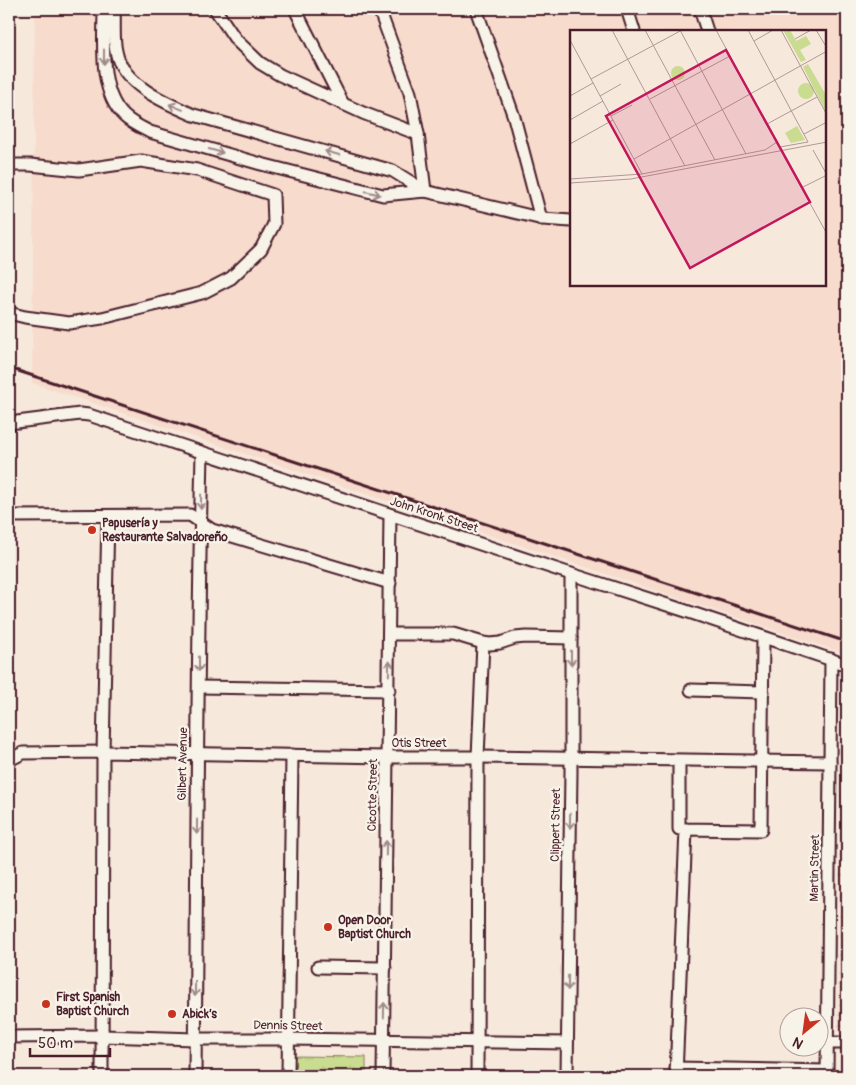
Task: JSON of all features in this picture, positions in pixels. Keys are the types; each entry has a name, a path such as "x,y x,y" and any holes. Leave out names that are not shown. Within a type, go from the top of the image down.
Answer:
{"street":[{"path":"104,9 104,68 109,88 115,104 123,115 134,124 150,132 252,162 383,195 425,191"},
{"path":"114,9 115,50 118,62 144,90 168,104 194,115 393,171 425,191 541,219 570,221"},
{"path":"215,9 236,40 260,63 280,75 362,113 418,134"},
{"path":"295,9 343,104"},
{"path":"379,9 410,93 418,134 425,191"},
{"path":"476,9 514,117 541,219"},
{"path":"627,9 634,30"},
{"path":"700,9 708,30"},
{"path":"9,166 30,165 79,170 141,160 197,170 273,195 274,224 261,249 231,278 202,294 102,318 69,323 9,313"},
{"name":"John Kronk Street","path":"9,423 80,414 89,416 847,665"},
{"name":"Gilbert Avenue","path":"195,1076 197,754 202,453"},
{"path":"9,516 190,515 212,530 390,583"},
{"name":"Cicotte Street","path":"383,1076 390,515"},
{"path":"102,1076 103,752 108,516"},
{"name":"Clippert Street","path":"567,1076 571,574"},
{"path":"389,634 454,634 483,644 500,643 526,637 571,638"},
{"path":"679,761 679,829 761,830 763,636"},
{"path":"477,1076 478,757 483,644"},
{"name":"Martin Street","path":"827,1008 831,659"},
{"path":"199,687 388,690"},
{"path":"691,690 762,692"},
{"name":"Otis Street","path":"9,760 23,753 103,752 830,762"},
{"path":"288,1076 292,755"},
{"path":"686,829 676,1072 827,1073"},
{"path":"318,967 385,968"},
{"name":"Dennis Street","path":"9,1037 103,1036 195,1039 567,1043"},
{"path":"828,1043 847,1043"},
{"name":"Martin Street","path":"827,1058 827,1073"}],"shaded area":[{"path":"35,9 847,9 847,654 32,383"},
{"path":"841,680 847,683 847,1031 838,1032"}],"green space":[{"path":"293,1056 366,1057 366,1076 293,1076"}],"railway":[{"path":"9,368 847,642"}],"place":[{"name":"Papusería y Restaurante Salvadoreño","path":"92,530"},
{"name":"Open Door Baptist Church","path":"328,927"},
{"name":"First Spanish Baptist Church","path":"46,1004"},
{"name":"Abick’s","path":"172,1014"}]}
